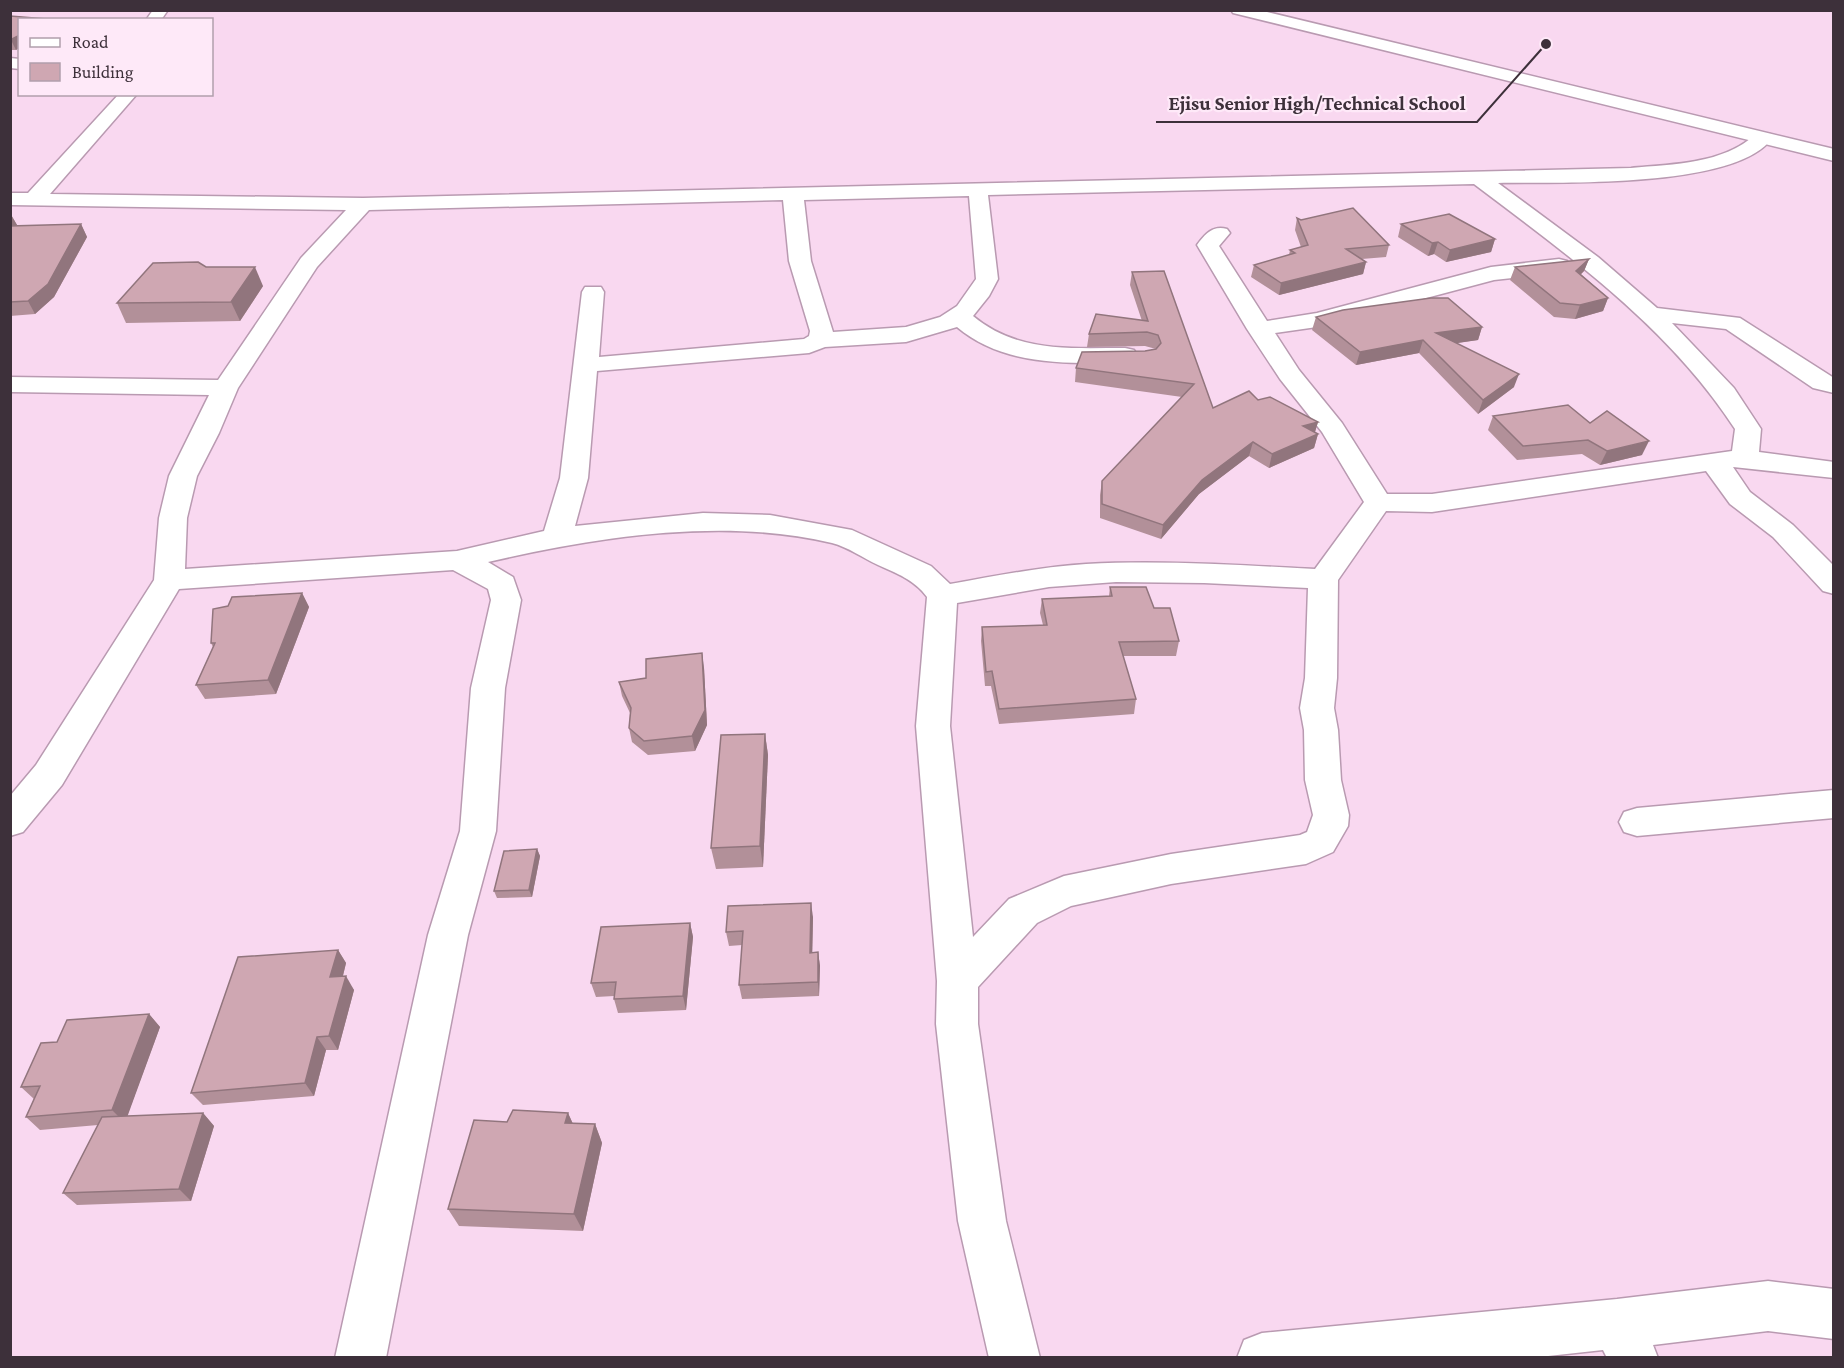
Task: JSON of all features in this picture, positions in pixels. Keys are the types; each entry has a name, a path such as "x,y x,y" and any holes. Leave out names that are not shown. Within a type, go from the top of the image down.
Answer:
{"street":[{"path":"1238,10 1833,155"},
{"path":"35,198 127,96"},
{"path":"10,199 363,204 978,192 1110,186 1244,185 1316,180 1630,174 1700,165 1744,152 1757,146 1763,138"},
{"path":"1479,178 1590,262 1650,314 1721,388 1748,429 1747,451 1727,460"},
{"path":"586,365 809,345 820,340 894,335 938,327 960,317 975,301 987,281 978,192"},
{"path":"793,195 800,261 822,331 820,340"},
{"path":"10,822 49,775 169,580 173,518 183,476 206,433 225,388 309,263 363,204"},
{"path":"1220,233 1208,245 1259,329 1289,374 1333,429 1378,502"},
{"path":"1259,329 1317,320 1446,288 1491,274 1590,262"},
{"path":"557,537 574,478 593,291"},
{"path":"1650,314 1732,323 1822,383 1833,386"},
{"path":"960,317 981,334 1013,350 1034,354 1145,354"},
{"path":"10,384 225,388"},
{"path":"1378,502 1432,502 1727,460 1833,470"},
{"path":"1727,460 1732,488 1740,498 1783,531 1833,584"},
{"path":"957,981 1023,911 1064,892 1171,868 1306,849 1320,842 1330,826 1331,815 1323,780 1321,730 1317,708 1321,678 1323,579 1378,502"},
{"path":"169,580 457,560 557,537 703,522 812,529 842,536 920,573 932,582 942,596 933,726 957,981 957,1024 982,1221 1015,1358"},
{"path":"360,1358 448,935 478,831 488,688 506,600 502,584 485,572 457,560"},
{"path":"942,596 1020,581 1086,574 1180,572 1323,579"},
{"path":"1637,822 1833,804"},
{"path":"1262,1358 1625,1341 1768,1306 1833,1314"}],"building":[{"path":"10,16 35,18 18,18 18,36 10,40"},
{"path":"1353,208 1389,245 1346,249 1366,262 1281,283 1254,265 1295,253 1290,250 1308,245 1297,218 1301,220"},
{"path":"1449,214 1495,239 1450,250 1438,242 1432,243 1401,224"},
{"path":"81,224 48,284 28,301 10,302 10,226"},
{"path":"1589,259 1576,271 1608,298 1580,305 1560,303 1515,267"},
{"path":"198,262 206,267 255,267 231,302 117,303 153,263"},
{"path":"1164,271 1213,408 1249,391 1258,400 1270,397 1318,422 1303,426 1318,434 1272,454 1253,442 1202,480 1163,525 1102,504 1102,481 1194,384 1076,368 1082,352 1156,349 1161,343 1158,335 1147,332 1089,334 1096,314 1148,321 1132,272"},
{"path":"1431,298 1448,298 1482,327 1436,333 1519,374 1483,400 1423,340 1360,352 1316,317 1343,310"},
{"path":"1568,405 1590,423 1607,411 1649,441 1607,451 1588,440 1523,446 1493,416"},
{"path":"1110,587 1146,587 1154,608 1170,608 1179,641 1119,642 1136,699 999,709 992,671 986,672 982,627 1047,625 1042,599 1112,596"},
{"path":"302,593 268,680 196,685 215,643 211,643 213,609 228,606 232,597"},
{"path":"702,653 705,710 692,736 644,741 629,728 631,708 619,682 646,678 646,659"},
{"path":"765,734 760,846 711,848 721,735"},
{"path":"537,849 529,890 494,891 504,851"},
{"path":"811,903 810,953 818,952 818,982 739,985 743,931 726,932 728,906"},
{"path":"690,923 683,996 614,999 616,982 591,983 601,927"},
{"path":"338,950 330,977 346,976 329,1036 317,1037 305,1083 191,1093 238,957"},
{"path":"149,1014 112,1110 26,1117 40,1086 21,1087 41,1043 57,1042 67,1020"},
{"path":"513,1110 568,1113 565,1123 595,1124 574,1214 448,1209 474,1120 507,1122"},
{"path":"203,1113 179,1189 63,1193 102,1117"}],"place":[{"name":"Ejisu Senior High/Technical School","path":"1546,44"}]}
